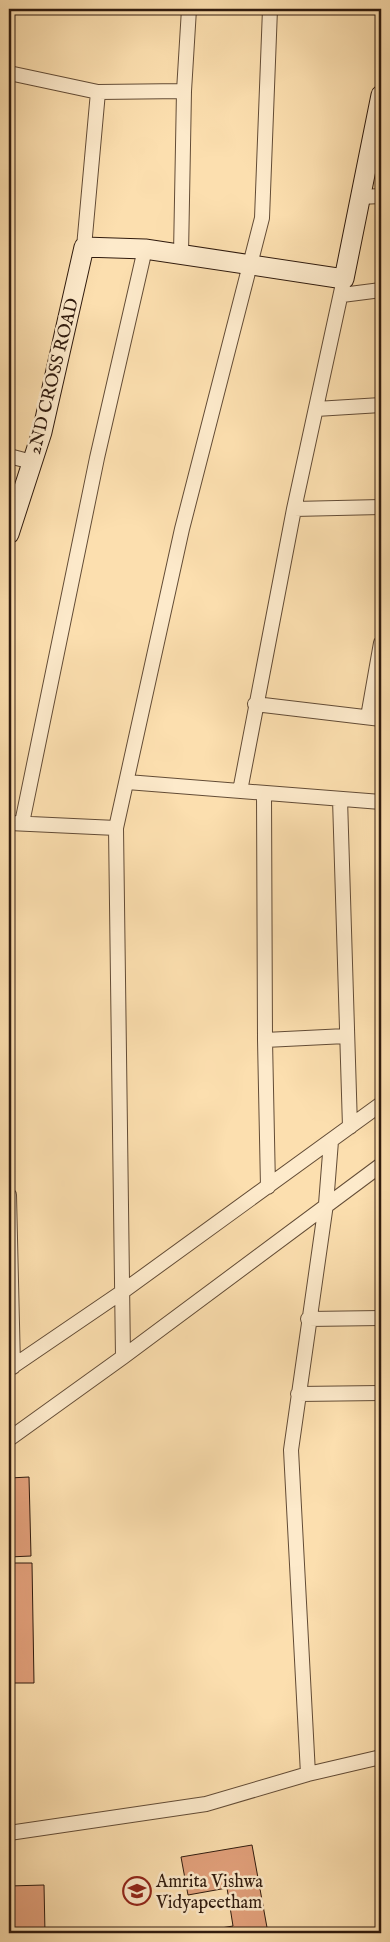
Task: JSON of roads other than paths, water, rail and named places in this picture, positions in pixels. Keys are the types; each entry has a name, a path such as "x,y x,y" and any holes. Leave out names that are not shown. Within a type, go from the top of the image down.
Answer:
{"street":[{"path":"181,254 184,91 189,9"},
{"path":"123,1357 116,828 182,529 262,218 267,9"},
{"path":"9,73 98,92 184,91"},
{"path":"98,92 84,246 145,249 249,264 343,287 381,290"},
{"path":"240,791 255,704 294,509 343,287 381,95"},
{"path":"360,198 381,196"},
{"name":"2ND CROSS ROAD","path":"9,534 42,432 84,246"},
{"path":"116,828 16,823 145,249"},
{"path":"316,409 381,405"},
{"path":"9,456 32,462"},
{"path":"294,509 381,507"},
{"path":"255,704 374,718 381,643"},
{"path":"127,782 381,802"},
{"path":"264,793 265,1040 268,1187"},
{"path":"340,799 350,1127"},
{"path":"265,1040 346,1036"},
{"path":"11,1368 122,1292 381,1104"},
{"path":"308,1774 291,1450 308,1319 326,1204 331,1141"},
{"path":"9,1439 123,1357 326,1204 381,1165"},
{"path":"9,1195 11,1368"},
{"path":"308,1319 381,1318"},
{"path":"298,1394 381,1393"},
{"path":"9,1833 206,1804 308,1774 381,1757"}],"place":[{"name":"Amrita Vishwa Vidyapeetham","path":"137,1891"}]}
